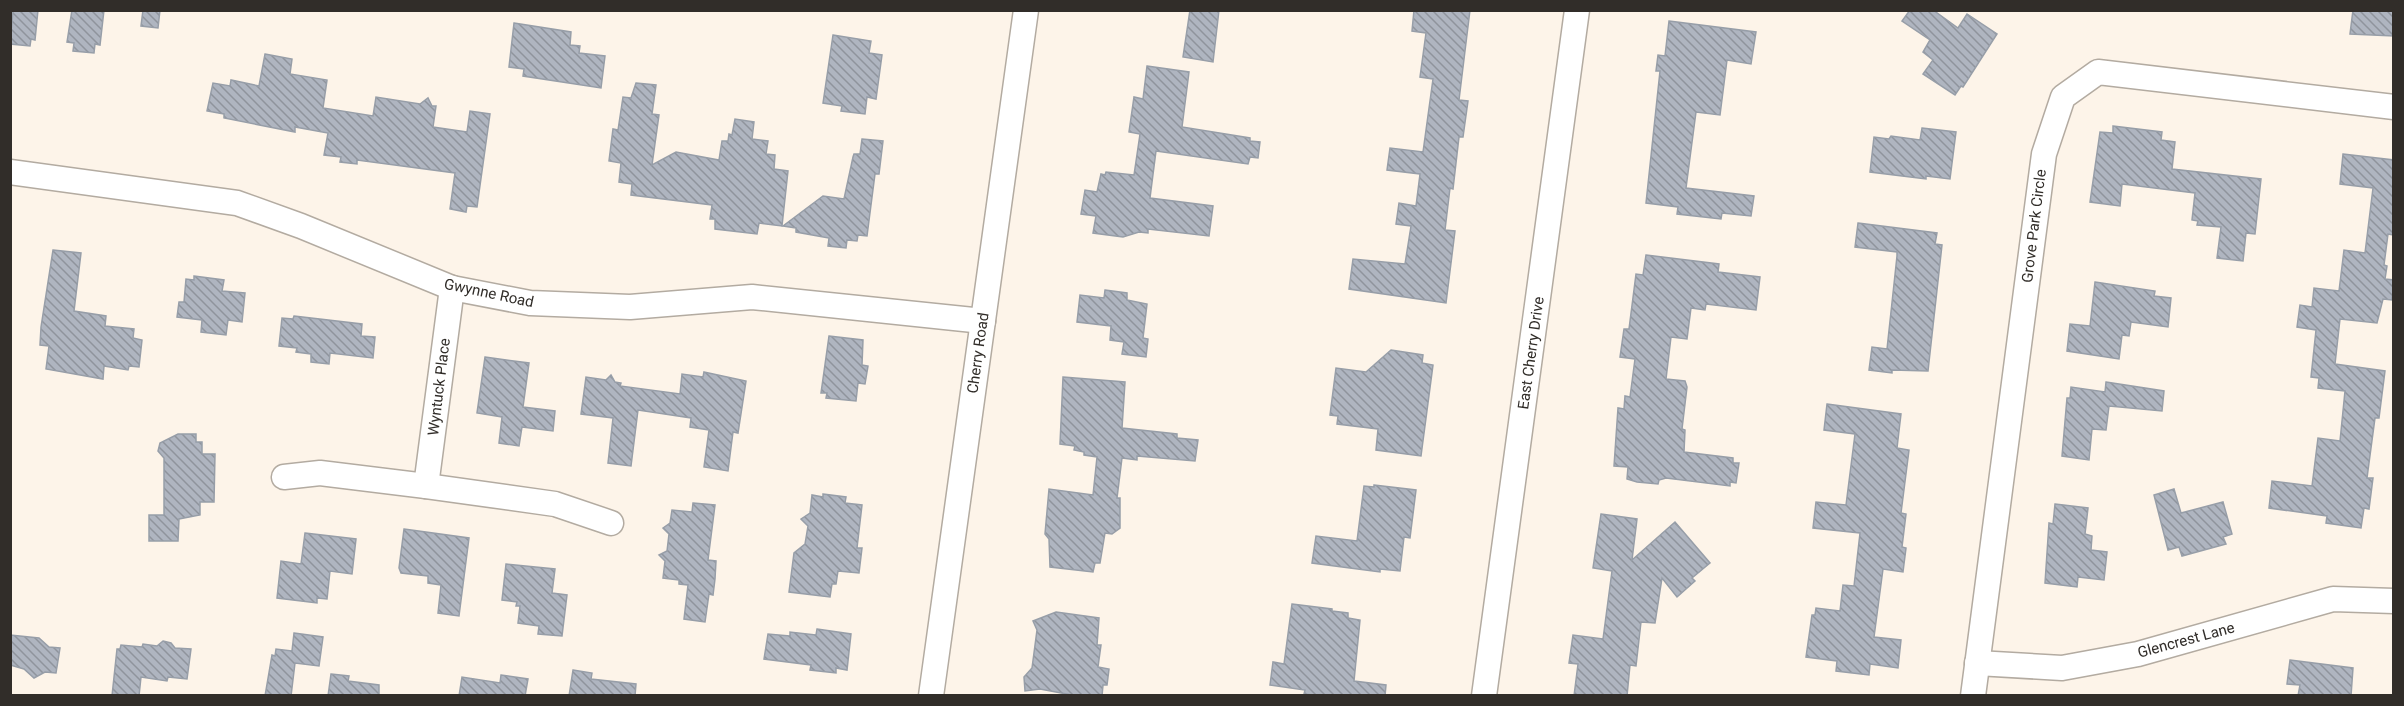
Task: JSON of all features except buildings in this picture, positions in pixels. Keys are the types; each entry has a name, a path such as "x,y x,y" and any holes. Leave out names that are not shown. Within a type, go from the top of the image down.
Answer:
{"street":[{"name":"Cherry Road","path":"931,696 1026,10"},
{"name":"East Cherry Drive","path":"1484,696 1577,10"},
{"name":"Grove Park Circle","path":"1973,696 2044,154 2063,97 2098,72 2394,107"},
{"name":"Gwynne Road","path":"10,172 237,203 301,226 452,288 530,303 630,307 752,297 982,321"},
{"name":"Wyntuck Place","path":"426,486 452,288"},
{"path":"284,477 320,473 555,504 611,523"},
{"name":"Glencrest Lane","path":"1977,663 2062,668 2138,654 2333,599 2394,601"}]}
